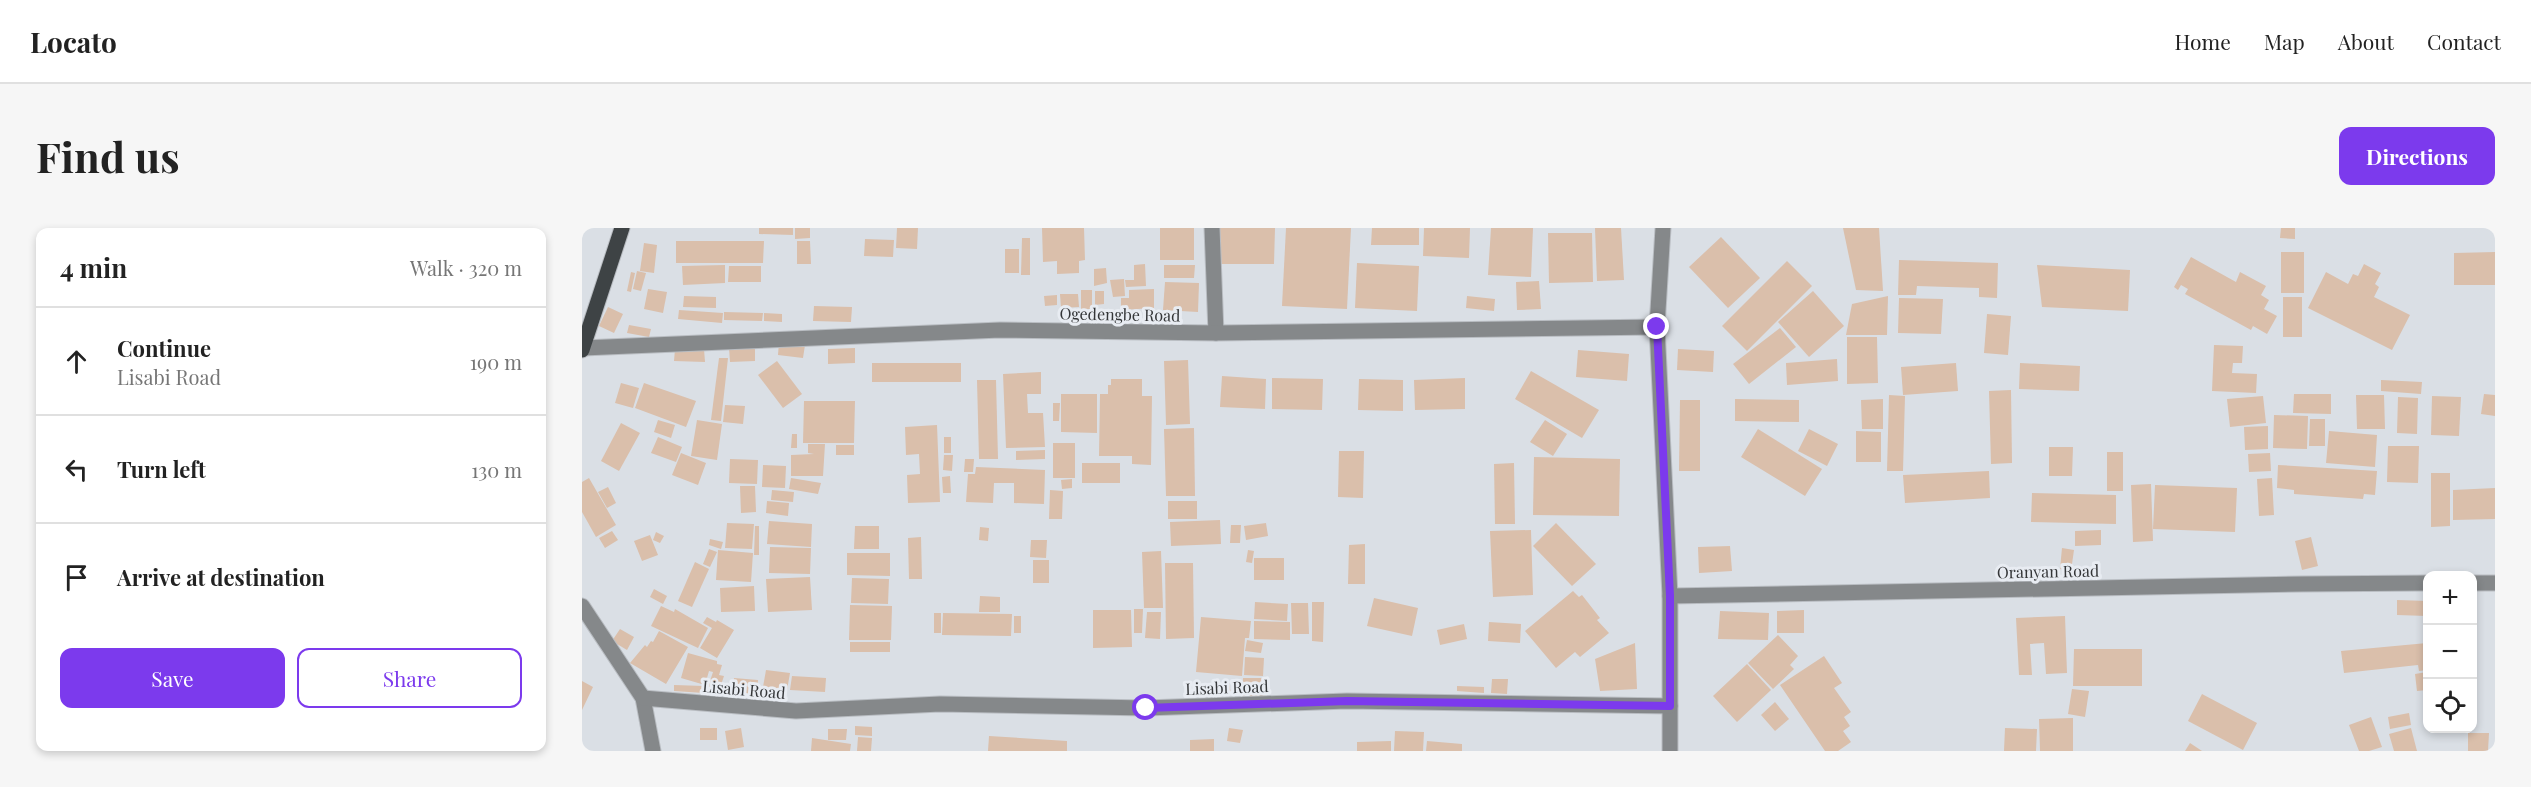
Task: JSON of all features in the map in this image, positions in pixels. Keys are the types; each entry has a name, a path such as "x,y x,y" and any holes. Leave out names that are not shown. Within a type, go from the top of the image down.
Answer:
{"main road":[{"path":"583,349 622,228"}],"street":[{"path":"1212,228 1216,333"},
{"path":"1664,228 1657,327 1670,596 1670,751"},
{"name":"Ogedengbe Road","path":"583,349 1000,330 1216,333 1657,327"},
{"path":"2477,583 2495,583"},
{"name":"Oranyan Road","path":"1670,596 2303,584 2423,584"},
{"path":"582,606 643,698 654,742 653,751"},
{"name":"Lisabi Road","path":"643,698 796,711 940,704 1146,708 1347,701 1670,706"}],"building":[{"path":"759,228 793,228 793,235 759,234"},
{"path":"795,228 810,228 810,238 795,239"},
{"path":"897,228 918,228 917,249 896,248"},
{"path":"1042,228 1084,228 1085,260 1079,261 1079,273 1057,274 1057,261 1043,262"},
{"path":"1160,228 1194,228 1194,260 1160,260"},
{"path":"1219,228 1275,228 1274,264 1218,264"},
{"path":"1286,228 1351,228 1347,309 1282,306"},
{"path":"1372,228 1419,228 1419,245 1371,245"},
{"path":"1424,228 1470,228 1469,258 1423,256"},
{"path":"1491,228 1533,228 1531,277 1488,275"},
{"path":"1595,228 1621,228 1624,280 1597,281"},
{"path":"1843,228 1879,228 1883,291 1856,290"},
{"path":"2281,228 2295,228 2295,239 2280,238"},
{"path":"1548,233 1592,233 1593,282 1549,283"},
{"path":"1721,237 1760,278 1728,308 1689,267"},
{"path":"1022,238 1030,238 1030,275 1021,275"},
{"path":"865,239 894,240 893,257 864,256"},
{"path":"676,241 764,241 763,263 676,263"},
{"path":"797,241 810,241 811,264 797,264"},
{"path":"644,243 657,245 654,273 640,271"},
{"path":"1005,249 1019,249 1019,273 1005,273"},
{"path":"2281,252 2304,252 2304,293 2281,293"},
{"path":"2495,252 2495,285 2454,285 2454,253"},
{"path":"2191,257 2236,282 2240,272 2266,286 2261,295 2269,300 2264,309 2277,316 2267,334 2253,326 2251,330 2185,294 2188,289 2181,285 2178,290 2174,287"},
{"path":"1899,260 1998,263 1997,298 1979,297 1979,288 1917,286 1916,295 1898,295"},
{"path":"1787,261 1812,286 1747,351 1722,326"},
{"path":"1357,263 1419,266 1417,311 1355,308"},
{"path":"1145,264 1146,286 1126,287 1125,280 1134,280 1134,265"},
{"path":"2364,264 2381,273 2375,284 2379,287 2374,297 2410,315 2392,350 2308,308 2326,272 2348,284 2353,274 2358,276"},
{"path":"725,265 725,283 683,285 682,266"},
{"path":"1164,265 1195,265 1194,278 1164,278"},
{"path":"2037,265 2130,270 2128,311 2042,307"},
{"path":"729,266 761,266 761,282 728,282"},
{"path":"1106,268 1107,283 1094,286 1094,269"},
{"path":"637,271 646,273 641,291 633,289"},
{"path":"631,272 635,273 631,292 627,291"},
{"path":"1124,279 1125,296 1113,297 1110,280"},
{"path":"1539,281 1541,309 1517,310 1516,282"},
{"path":"1165,282 1199,283 1198,312 1163,310"},
{"path":"648,289 667,292 663,313 644,309"},
{"path":"1154,289 1154,308 1121,310 1121,298 1129,298 1129,290"},
{"path":"1081,290 1092,290 1092,309 1081,309"},
{"path":"1095,291 1104,291 1104,304 1095,305"},
{"path":"1813,291 1844,326 1809,357 1778,322"},
{"path":"1060,294 1078,294 1079,307 1061,308"},
{"path":"1057,295 1057,305 1045,306 1044,296"},
{"path":"684,296 716,297 716,308 683,307"},
{"path":"1467,296 1495,299 1494,311 1466,308"},
{"path":"1888,296 1887,335 1846,335 1852,304"},
{"path":"2283,297 2302,297 2302,337 2283,337"},
{"path":"1899,298 1943,299 1941,334 1898,333"},
{"path":"814,306 852,307 851,322 813,321"},
{"path":"608,307 623,314 614,333 599,326"},
{"path":"679,310 723,313 722,323 678,319"},
{"path":"724,312 763,313 762,321 724,320"},
{"path":"764,313 782,314 782,322 764,321"},
{"path":"1987,314 2011,316 2008,355 1984,353"},
{"path":"629,325 651,329 649,337 627,333"},
{"path":"1780,328 1796,347 1749,384 1733,364"},
{"path":"1847,337 1877,337 1878,383 1847,384"},
{"path":"779,342 805,345 803,358 778,355"},
{"path":"2214,345 2243,346 2242,363 2233,363 2232,373 2257,374 2256,393 2212,391"},
{"path":"755,347 755,361 730,362 729,348"},
{"path":"855,348 855,363 828,364 828,349"},
{"path":"675,349 704,349 705,362 674,361"},
{"path":"1678,349 1714,351 1713,372 1677,370"},
{"path":"1578,350 1629,354 1627,381 1576,377"},
{"path":"719,358 728,358 721,421 711,420"},
{"path":"1837,359 1838,381 1787,385 1786,363"},
{"path":"1188,360 1190,424 1166,425 1164,361"},
{"path":"777,361 802,394 783,408 758,375"},
{"path":"872,363 961,363 961,382 872,382"},
{"path":"1956,363 1958,391 1903,395 1901,367"},
{"path":"2020,363 2080,366 2079,391 2019,389"},
{"path":"1531,371 1599,410 1582,438 1515,399"},
{"path":"1041,372 1041,394 1027,394 1028,413 1043,413 1045,447 1006,448 1003,374"},
{"path":"1222,376 1266,379 1265,409 1220,407"},
{"path":"1272,378 1323,379 1322,410 1272,409"},
{"path":"1465,378 1465,409 1415,410 1414,380"},
{"path":"1111,379 1142,379 1142,396 1152,396 1151,465 1132,464 1132,456 1099,456 1100,394 1108,394"},
{"path":"1359,379 1403,380 1403,411 1358,410"},
{"path":"977,380 996,380 998,459 979,459"},
{"path":"2381,380 2422,382 2421,394 2381,391"},
{"path":"621,383 639,388 633,408 615,403"},
{"path":"644,383 696,401 686,427 635,408"},
{"path":"2011,390 2012,463 1991,464 1989,391"},
{"path":"1061,394 1097,394 1097,433 1061,432"},
{"path":"2294,394 2331,394 2331,414 2293,413"},
{"path":"2484,394 2495,395 2495,416 2481,414"},
{"path":"1889,395 1905,396 1903,471 1887,471"},
{"path":"2356,395 2384,395 2385,429 2357,429"},
{"path":"2263,396 2266,423 2230,427 2227,399"},
{"path":"2432,396 2461,397 2459,436 2431,435"},
{"path":"2398,397 2418,398 2417,434 2397,433"},
{"path":"1735,399 1799,400 1799,422 1735,421"},
{"path":"1883,399 1883,429 1862,429 1861,400"},
{"path":"1680,400 1700,400 1700,471 1679,471"},
{"path":"804,401 855,401 854,443 803,443"},
{"path":"1053,403 1060,403 1059,421 1053,421"},
{"path":"725,405 745,406 743,424 723,422"},
{"path":"2274,415 2308,416 2307,449 2273,448"},
{"path":"2310,419 2325,419 2325,446 2309,446"},
{"path":"658,420 675,425 671,438 654,432"},
{"path":"697,420 722,424 717,460 691,456"},
{"path":"1545,420 1567,434 1553,456 1530,442"},
{"path":"621,423 640,433 619,471 601,461"},
{"path":"937,425 940,502 908,503 907,475 920,474 919,454 906,455 905,427"},
{"path":"2268,426 2268,449 2245,450 2244,427"},
{"path":"1194,428 1195,496 1166,496 1164,429"},
{"path":"1758,429 1822,469 1805,496 1741,457"},
{"path":"1809,429 1838,444 1827,466 1798,451"},
{"path":"1856,431 1881,432 1881,462 1856,462"},
{"path":"2329,431 2377,435 2375,467 2326,463"},
{"path":"792,434 797,434 797,448 791,448"},
{"path":"658,437 682,447 676,462 651,453"},
{"path":"944,437 951,437 951,453 944,453"},
{"path":"1053,443 1075,443 1075,478 1053,478"},
{"path":"808,444 825,444 823,476 791,476 791,455 814,454 808,453"},
{"path":"836,445 854,445 854,455 836,455"},
{"path":"2388,446 2419,446 2418,483 2387,482"},
{"path":"2049,447 2073,447 2072,476 2049,476"},
{"path":"1045,450 1045,459 1016,460 1016,451"},
{"path":"1339,451 1364,451 1363,498 1338,497"},
{"path":"2107,452 2123,452 2123,491 2107,491"},
{"path":"681,453 706,463 698,485 672,475"},
{"path":"2270,453 2271,471 2249,472 2248,454"},
{"path":"944,455 953,455 952,471 943,470"},
{"path":"1534,457 1620,459 1619,516 1533,515"},
{"path":"730,459 758,460 757,484 729,483"},
{"path":"965,459 974,459 973,472 964,472"},
{"path":"1082,463 1120,463 1120,483 1082,483"},
{"path":"1514,463 1515,524 1495,524 1494,464"},
{"path":"763,465 786,466 785,488 762,487"},
{"path":"2278,465 2377,471 2375,495 2364,494 2363,499 2294,494 2294,490 2277,488"},
{"path":"976,467 1045,470 1044,504 1014,503 1014,483 994,483 993,503 966,502 968,474 975,474"},
{"path":"1989,471 1990,498 1905,503 1903,475"},
{"path":"2431,473 2450,473 2450,526 2431,527"},
{"path":"950,476 951,493 943,493 942,477"},
{"path":"589,478 616,525 596,537 582,512 582,482"},
{"path":"791,478 821,483 818,494 789,489"},
{"path":"2272,478 2274,515 2259,516 2257,479"},
{"path":"1072,479 1072,488 1062,489 1061,480"},
{"path":"2151,484 2153,541 2133,542 2131,485"},
{"path":"2155,485 2237,488 2235,532 2153,529"},
{"path":"740,486 755,486 756,512 741,513"},
{"path":"608,487 616,503 607,508 598,492"},
{"path":"2495,488 2495,519 2453,520 2453,490"},
{"path":"772,490 794,492 793,502 771,500"},
{"path":"1050,490 1063,491 1062,519 1049,519"},
{"path":"2032,493 2116,495 2116,524 2031,522"},
{"path":"767,501 789,503 788,516 766,513"},
{"path":"1168,501 1197,501 1197,519 1168,519"},
{"path":"1220,520 1221,544 1171,546 1170,522"},
{"path":"769,521 812,524 811,547 767,544"},
{"path":"727,523 754,524 752,549 725,548"},
{"path":"1266,523 1268,536 1246,540 1244,526"},
{"path":"1556,523 1596,564 1572,586 1533,546"},
{"path":"1231,525 1241,525 1240,543 1230,543"},
{"path":"755,526 759,526 759,555 754,555"},
{"path":"855,526 879,526 879,549 854,549"},
{"path":"980,527 989,528 988,541 979,540"},
{"path":"1531,530 1533,595 1493,597 1490,531"},
{"path":"2101,530 2101,545 2075,546 2075,531"},
{"path":"612,531 618,540 605,548 599,538"},
{"path":"656,532 664,536 660,543 653,540"},
{"path":"650,535 658,555 642,561 634,541"},
{"path":"921,537 922,579 909,579 908,538"},
{"path":"2311,537 2318,566 2302,570 2295,541"},
{"path":"710,539 723,542 721,549 709,545"},
{"path":"1031,540 1047,540 1046,558 1030,557"},
{"path":"1365,544 1365,584 1348,584 1349,545"},
{"path":"1730,546 1732,571 1699,573 1698,547"},
{"path":"770,547 811,548 810,574 769,573"},
{"path":"2062,548 2074,550 2071,571 2060,569"},
{"path":"709,549 717,552 710,567 703,564"},
{"path":"718,550 753,553 751,582 716,580"},
{"path":"1248,550 1254,551 1252,563 1246,562"},
{"path":"1161,551 1163,608 1144,608 1142,552"},
{"path":"847,553 890,553 890,576 847,575"},
{"path":"1254,558 1284,558 1284,580 1254,580"},
{"path":"1033,560 1049,560 1049,583 1033,583"},
{"path":"695,562 709,569 692,607 678,601"},
{"path":"1165,563 1193,563 1194,638 1166,639"},
{"path":"810,577 812,610 768,612 766,579"},
{"path":"852,578 889,579 888,604 851,603"},
{"path":"754,586 755,611 721,612 720,588"},
{"path":"654,589 667,596 663,604 650,597"},
{"path":"1573,591 1579,597 1582,595 1600,618 1597,620 1609,633 1580,657 1575,652 1556,668 1525,631"},
{"path":"980,596 1000,597 1000,612 979,612"},
{"path":"1374,598 1418,608 1412,636 1367,626"},
{"path":"2397,600 2423,601 2423,616 2397,615"},
{"path":"1255,602 1288,604 1287,621 1254,619"},
{"path":"1312,602 1324,602 1323,642 1312,641"},
{"path":"1291,603 1308,603 1309,634 1292,634"},
{"path":"850,605 892,606 891,640 849,640"},
{"path":"661,606 674,612 675,609 708,628 698,648 651,626"},
{"path":"1134,609 1143,609 1142,633 1134,633"},
{"path":"1093,610 1131,610 1132,647 1093,648"},
{"path":"1804,610 1804,633 1777,633 1777,611"},
{"path":"1720,611 1769,613 1768,640 1718,639"},
{"path":"1147,612 1161,612 1160,639 1145,638"},
{"path":"934,613 941,613 941,633 934,633"},
{"path":"943,613 1012,614 1011,636 942,635"},
{"path":"1014,616 1021,616 1021,633 1014,633"},
{"path":"2065,616 2067,673 2046,674 2044,643 2030,644 2032,675 2019,675 2016,618"},
{"path":"707,617 734,630 717,658 700,648 712,628 703,623"},
{"path":"1201,617 1251,621 1249,638 1245,638 1242,676 1196,672"},
{"path":"1254,621 1290,622 1290,640 1254,639"},
{"path":"1489,622 1521,624 1520,643 1488,641"},
{"path":"1464,624 1467,639 1440,645 1437,630"},
{"path":"620,629 634,637 627,650 612,641"},
{"path":"659,631 688,647 666,684 630,663 645,645 647,647 651,641 653,642"},
{"path":"1778,635 1798,656 1790,665 1794,669 1773,689 1748,663"},
{"path":"1247,640 1263,643 1261,653 1245,651"},
{"path":"850,642 890,642 890,652 850,652"},
{"path":"1635,643 1637,689 1600,691 1595,659"},
{"path":"2423,643 2423,670 2419,671 2418,665 2344,673 2341,651"},
{"path":"2074,649 2142,649 2142,686 2073,686"},
{"path":"688,653 717,661 717,664 722,665 719,675 724,676 718,694 707,690 713,672 709,671 705,685 681,678"},
{"path":"1824,656 1842,683 1834,688 1851,712 1844,717 1850,726 1843,731 1851,742 1838,751 1825,751 1780,685"},
{"path":"1245,657 1264,658 1263,676 1244,675"},
{"path":"1747,664 1771,690 1737,722 1713,696"},
{"path":"766,670 790,673 787,690 763,687"},
{"path":"2423,673 2423,690 2417,691 2415,674"},
{"path":"792,676 826,678 825,692 790,690"},
{"path":"734,678 758,680 757,694 733,693"},
{"path":"1243,678 1266,678 1266,699 1242,698"},
{"path":"1492,679 1508,679 1507,694 1491,693"},
{"path":"582,681 593,687 582,710"},
{"path":"1229,683 1231,694 1219,697 1216,686"},
{"path":"674,685 704,686 704,693 674,691"},
{"path":"1457,686 1484,687 1484,693 1457,691"},
{"path":"2072,689 2089,691 2085,717 2068,714"},
{"path":"2202,694 2257,723 2243,750 2188,721"},
{"path":"1775,702 1789,719 1775,731 1761,715"},
{"path":"2409,713 2411,725 2390,729 2388,717"},
{"path":"2371,717 2382,747 2359,751 2349,725"},
{"path":"2073,718 2073,751 2040,751 2039,719"},
{"path":"855,726 872,727 872,736 855,735"},
{"path":"700,728 717,728 717,740 700,740"},
{"path":"741,728 744,747 728,750 725,731"},
{"path":"1229,728 1243,730 1240,743 1227,741"},
{"path":"2005,728 2037,729 2036,751 2004,751"},
{"path":"2411,728 2417,751 2394,751 2389,734"},
{"path":"828,729 847,729 846,740 828,740"},
{"path":"1395,731 1424,732 1423,751 1394,751"},
{"path":"2468,733 2489,733 2488,751 2468,751"},
{"path":"989,736 1067,741 1067,751 988,751"},
{"path":"858,737 872,738 871,751 857,751"},
{"path":"812,738 851,744 850,751 811,751"},
{"path":"1214,739 1214,751 1190,751 1190,740"},
{"path":"1391,741 1391,751 1357,751 1357,742"},
{"path":"1427,741 1462,744 1462,751 1426,751"},
{"path":"2190,743 2202,751 2185,751"}],"route":[{"path":"1146,708 1347,701 1670,706 1670,596 1657,327"}]}
